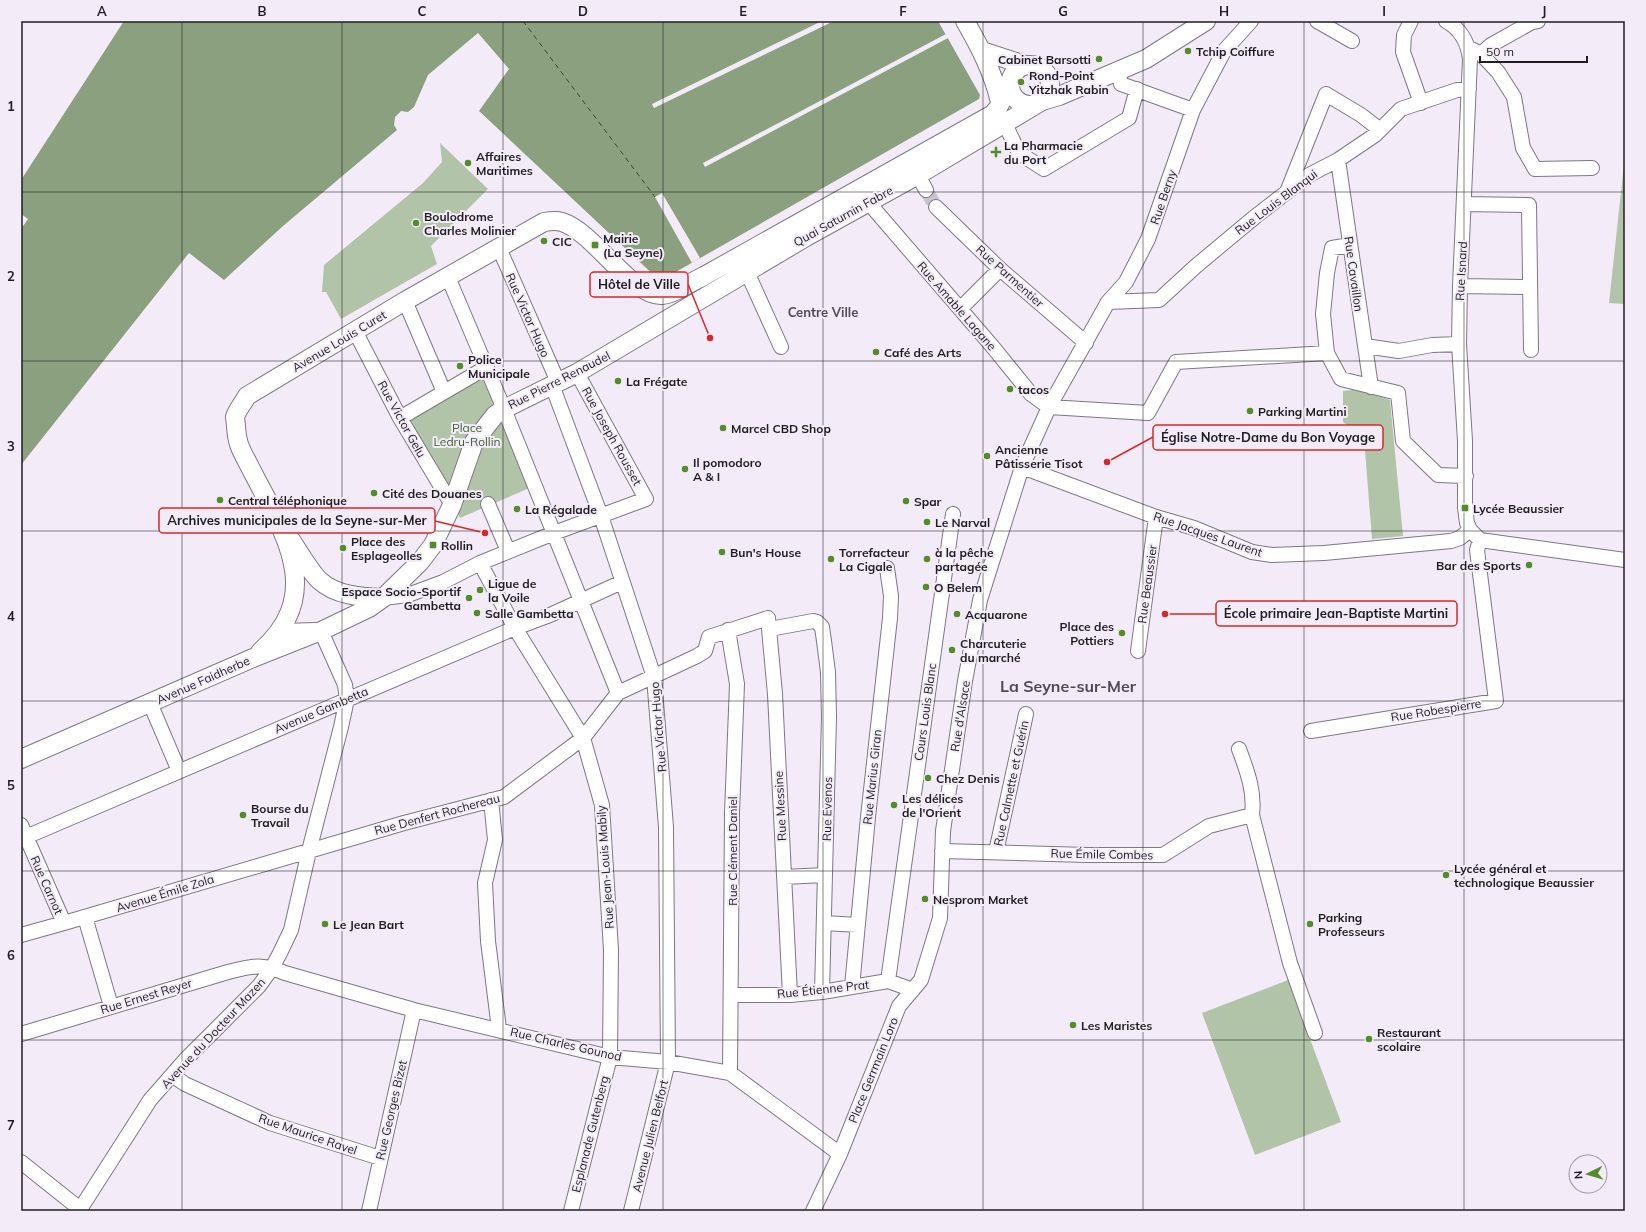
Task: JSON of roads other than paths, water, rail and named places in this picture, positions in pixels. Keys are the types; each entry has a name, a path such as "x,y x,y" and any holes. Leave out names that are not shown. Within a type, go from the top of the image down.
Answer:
{"main road":[{"path":"965,21 982,51 997,87 1000,102"},
{"path":"1025,65 1018,68 1013,73 1010,84 1011,92 1016,100 1025,105 1034,105 1146,59 1206,21"},
{"path":"982,51 1025,65 1037,66 1047,74 1050,88 1042,101"},
{"path":"982,51 1010,84"},
{"name":"Quai Saturnin Fabre","path":"553,220 566,223 584,235 634,283 654,295 668,294 993,114 998,108 1010,84"},
{"name":"Quai Saturnin Fabre","path":"646,333 683,309 868,202 922,182 1005,124 1042,101"},
{"name":"Avenue Louis Curet","path":"253,658 269,644 280,631 290,611 295,594 296,575 289,548 278,521 237,443 235,417 248,396 448,276 536,226 553,220"},
{"name":"Rue Pierre Renaudel","path":"383,598 420,562 433,545 452,505 474,442 495,415 504,408 577,373 646,333"},
{"name":"Avenue Louis Curet","path":"278,521 318,579 329,587 342,593 361,597 383,598"},
{"name":"Avenue Faidherbe","path":"21,759 253,658 321,631 369,608 383,598"}],"street":[{"name":"Rue Berny","path":"1086,343 1108,302 1126,282 1148,239 1193,110 1224,51 1251,21"},
{"path":"1316,21 1352,41"},
{"path":"1411,21 1404,35 1403,52 1421,103"},
{"name":"Rue Isnard","path":"1448,21 1456,27 1475,51 1470,59 1460,286 1460,344 1466,476 1465,508 1467,523 1475,535"},
{"path":"1538,21 1532,22 1491,45 1475,51 1498,72 1514,97 1523,148 1534,169 1592,168"},
{"path":"1118,71 1121,84 1193,110"},
{"path":"1005,124 1019,153 1044,169 1129,118 1137,89"},
{"name":"Rue Louis Blanqui","path":"1108,302 1159,300 1196,266 1286,192 1310,175 1338,160 1375,135 1379,129 1401,109 1457,90 1469,89"},
{"path":"1286,192 1326,94 1361,115 1379,129"},
{"name":"Rue Cavaillon","path":"1338,160 1371,387"},
{"name":"Rue Amable Lagane","path":"868,202 1032,394 1049,407"},
{"path":"1464,204 1529,205 1531,350"},
{"name":"Rue Parmentier","path":"936,207 1000,269 1086,343"},
{"path":"1350,245 1332,248 1327,273 1323,314 1327,353 1340,379 1398,393 1403,441 1438,475 1466,476"},
{"name":"Rue Victor Hugo","path":"498,248 555,383 654,677 666,827 668,1062"},
{"path":"960,309 1000,269"},
{"path":"748,272 781,347"},
{"path":"448,276 504,408 618,693"},
{"path":"1460,286 1530,287"},
{"path":"405,301 444,392"},
{"name":"Rue Victor Gelu","path":"356,330 400,418 452,505"},
{"name":"Rue d'Alsace","path":"913,990 921,980 940,918 943,831 962,697 980,600 1022,467 1049,407 1086,343"},
{"path":"1365,346 1398,351 1432,345 1460,344"},
{"path":"1049,407 1148,413 1176,362 1327,353"},
{"path":"400,418 487,367"},
{"name":"Rue Joseph Rousset","path":"577,373 646,499 601,516"},
{"name":"Rue Jacques Laurent","path":"1022,467 1156,517 1194,528 1252,552 1272,555 1324,553 1452,541 1475,535"},
{"path":"488,504 508,551"},
{"name":"Cours Louis Blanc","path":"888,981 953,514"},
{"path":"383,598 408,595 443,582 480,563 508,551 601,516"},
{"name":"Rue Beaussier","path":"1138,651 1156,517"},
{"path":"1475,535 1625,560"},
{"name":"Rue Robespierre","path":"1311,730 1496,701 1475,535"},
{"name":"Rue Jean-Louis Mabily","path":"480,563 515,628 583,738 602,805 611,950 610,1057"},
{"name":"Rue Marius Giran","path":"852,987 868,817 890,618 891,596 887,568"},
{"name":"Avenue Gambetta","path":"23,834 179,771 515,628 550,615 622,582"},
{"name":"Rue Denfert Rochereau","path":"309,851 504,796 583,738 618,693 654,677 705,651 709,637 728,630 769,623 813,620 822,627"},
{"name":"Rue Messine","path":"769,623 776,694 790,995"},
{"name":"Rue Evenos","path":"822,627 828,672 829,710 822,992"},
{"name":"Rue Clément Daniel","path":"728,630 737,684 732,813 730,1073"},
{"path":"280,631 321,631 345,685 347,700"},
{"name":"Avenue du Docteur Mazen","path":"80,1210 150,1100 172,1075 259,986 272,968 291,930 347,700"},
{"path":"150,703 179,771"},
{"name":"Rue Calmette et Guérin","path":"996,852 1026,714"},
{"path":"1239,749 1252,786 1254,803 1252,816 1290,963 1315,1033"},
{"path":"491,800 495,840 486,883 488,941 499,1029"},
{"name":"Rue Émile Combes","path":"942,851 1088,855 1163,855 1208,826 1252,816"},
{"name":"Rue Carnot","path":"23,834 64,923"},
{"name":"Avenue Émile Zola","path":"21,935 309,851"},
{"path":"784,877 825,875"},
{"path":"85,917 111,1006"},
{"path":"824,923 858,925"},
{"name":"Rue Ernest Reyer","path":"21,1034 228,972 253,966 272,968"},
{"name":"Rue Charles Gounod","path":"272,968 285,974 414,1010 499,1029 610,1057 668,1062 730,1073 840,1154"},
{"name":"Rue Étienne Prat","path":"731,995 790,995 822,992 888,981 913,990"},
{"name":"Place Gerrmain Loro","path":"813,1211 840,1154 857,1108 899,1006 913,990"},
{"name":"Rue Georges Bizet","path":"369,1211 414,1010"},
{"name":"Esplanade Gutenberg","path":"570,1211 610,1057"},
{"name":"Avenue Julien Belfort","path":"631,1211 668,1062"},
{"name":"Rue Maurice Ravel","path":"172,1075 185,1084 270,1123 380,1158"},
{"path":"21,1162 80,1210"}],"tunnel":[{"path":"926,190 936,207"}],"place":[{"name":"Tchip Coiffure","path":"1188,51"},
{"name":"Cabinet Barsotti","path":"1099,59"},
{"name":"Rond-Point Yitzhak Rabin","path":"1021,82"},
{"name":"La Pharmacie du Port","path":"996,152"},
{"name":"Affaires Maritimes","path":"468,163"},
{"name":"Boulodrome Charles Molinier","path":"416,223"},
{"name":"CIC","path":"544,241"},
{"name":"Mairie (La Seyne)","path":"595,245"},
{"name":"Hôtel de Ville","path":"710,338"},
{"name":"Café des Arts","path":"876,352"},
{"name":"Police Municipale","path":"460,366"},
{"name":"La Frégate","path":"618,381"},
{"name":"tacos","path":"1010,389"},
{"name":"Parking Martini","path":"1250,411"},
{"name":"Marcel CBD Shop","path":"723,428"},
{"name":"Ancienne Pâtisserie Tisot","path":"987,456"},
{"name":"Église Notre-Dame du Bon Voyage","path":"1107,462"},
{"name":"Il pomodoro A & I","path":"685,469"},
{"name":"Cité des Douanes","path":"374,493"},
{"name":"Central téléphonique","path":"220,500"},
{"name":"Spar","path":"906,501"},
{"name":"Lycée Beaussier","path":"1465,508"},
{"name":"La Régalade","path":"517,509"},
{"name":"Le Narval","path":"927,522"},
{"name":"Archives municipales de la Seyne-sur-Mer","path":"485,533"},
{"name":"Rollin","path":"433,545"},
{"name":"Place des Esplageolles","path":"343,548"},
{"name":"Bun's House","path":"722,552"},
{"name":"Torrefacteur La Cigale","path":"831,559"},
{"name":"à la pêche partagée","path":"927,559"},
{"name":"Bar des Sports","path":"1529,565"},
{"name":"O Belem","path":"926,587"},
{"name":"Ligue de la Voile","path":"480,590"},
{"name":"Espace Socio-Sportif Gambetta","path":"469,598"},
{"name":"Salle Gambetta","path":"477,613"},
{"name":"Acquarone","path":"957,614"},
{"name":"École primaire Jean-Baptiste Martini","path":"1165,614"},
{"name":"Place des Pottiers","path":"1122,633"},
{"name":"Charcuterie du marché","path":"952,650"},
{"name":"Chez Denis","path":"928,778"},
{"name":"Les délices de l'Orient","path":"894,805"},
{"name":"Bourse du Travail","path":"243,815"},
{"name":"Lycée général et technologique Beaussier","path":"1446,875"},
{"name":"Nesprom Market","path":"925,899"},
{"name":"Le Jean Bart","path":"325,924"},
{"name":"Parking Professeurs","path":"1310,924"},
{"name":"Les Maristes","path":"1073,1025"},
{"name":"Restaurant scolaire","path":"1369,1039"}],"district":[{"name":"Centre Ville","path":"823,312"},
{"name":"La Seyne-sur-Mer","path":"1068,686"}],"park label":[{"name":"Place Ledru-Rollin","path":"467,434"}]}
